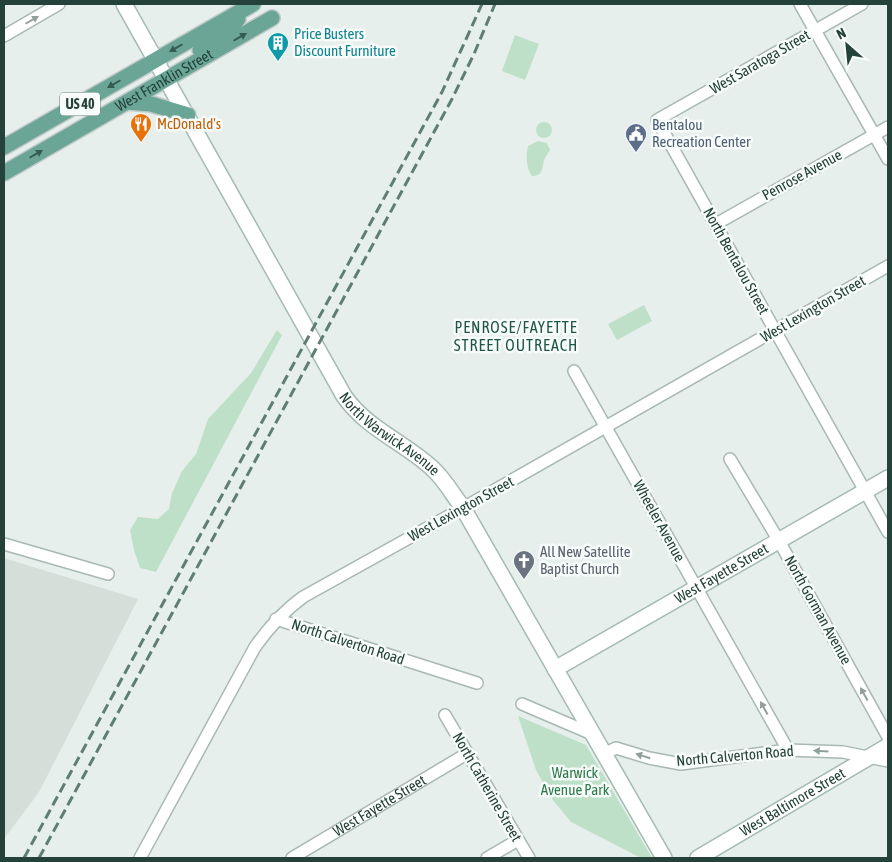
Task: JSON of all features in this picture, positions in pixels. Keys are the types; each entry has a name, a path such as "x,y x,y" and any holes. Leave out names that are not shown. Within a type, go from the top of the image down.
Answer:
{"main road":[{"name":"West Franklin Street","path":"4,148 251,5"},
{"path":"167,79 175,68 233,26 251,5"},
{"name":"West Franklin Street","path":"4,173 272,18"},
{"path":"127,102 151,104 188,114"}],"street":[{"path":"4,36 59,4"},
{"name":"North Warwick Avenue","path":"124,4 188,114 347,401 378,431 420,458 433,469 463,508 664,858"},
{"path":"800,4 888,160"},
{"name":"West Saratoga Street","path":"657,120 862,4"},
{"name":"North Bentalou Street","path":"657,120 888,532"},
{"name":"Penrose Avenue","path":"716,224 888,127"},
{"name":"West Lexington Street","path":"140,858 243,666 265,632 276,619 303,597 888,266"},
{"name":"Wheeler Avenue","path":"574,371 788,750"},
{"name":"North Gorman Avenue","path":"730,459 779,541 888,737"},
{"name":"West Fayette Street","path":"555,669 888,478"},
{"path":"4,544 108,574"},
{"name":"North Calverton Road","path":"276,619 477,683"},
{"path":"522,704 592,734"},
{"name":"North Catherine Street","path":"445,715 529,858"},
{"name":"West Baltimore Street","path":"698,858 888,746"},
{"name":"North Calverton Road","path":"604,754 616,748 650,758 681,764 788,750 843,752 888,760"},
{"name":"West Fayette Street","path":"292,858 468,753"},
{"path":"487,858 518,840"}],"shaded area":[{"path":"4,558 138,599 39,792 4,839"}],"green space":[{"path":"515,35 539,44 525,80 502,71"},
{"path":"544,122 550,124 552,130 550,136 544,138 538,136 536,130 538,124"},
{"path":"538,141 547,143 550,150 545,158 541,172 536,176 532,176 528,166 527,150 528,146"},
{"path":"644,305 652,321 617,340 608,324"},
{"path":"277,330 282,335 156,572 140,568 130,530 138,517 158,519 169,509 172,493 182,471 196,454 208,419 251,373"},
{"name":"Warwick Avenue Park","path":"518,716 586,745 652,858 641,858 571,822 552,799 536,770"}],"railway":[{"path":"24,858 442,92 482,4"},
{"path":"39,858 452,99 495,4"}],"place":[{"name":"Price Busters Discount Furniture","path":"278,62"},
{"name":"McDonald's","path":"141,143"},
{"name":"Bentalou Recreation Center","path":"636,153"},
{"name":"All New Satellite Baptist Church","path":"524,580"}],"district":[{"name":"PENROSE/FAYETTE STREET OUTREACH","path":"516,336"}]}
